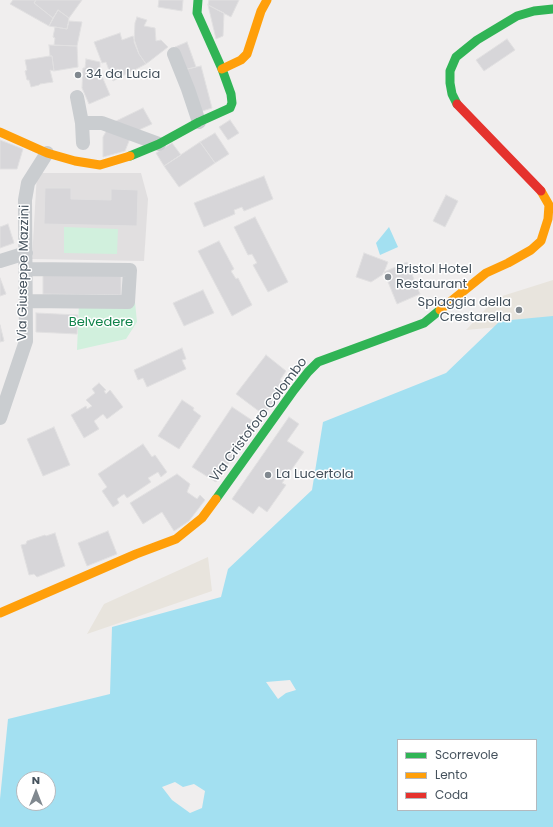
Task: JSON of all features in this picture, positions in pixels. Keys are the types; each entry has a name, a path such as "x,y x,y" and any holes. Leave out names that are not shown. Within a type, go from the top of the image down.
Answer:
{"street":[{"path":"0,132 47,153 75,161 100,164 124,159 159,144 199,122 230,108 232,100 228,83 197,13 198,0"},
{"path":"222,69 241,60 247,54 261,11 267,0"},
{"name":"Via Cristoforo Colombo","path":"0,612 168,542 183,534 202,518 294,390 318,362 424,323 486,273 526,253 541,241 548,219 548,205 540,188 465,113 456,102 452,94 450,71 456,57 492,30 517,16 534,11 553,9"},
{"path":"174,54 199,122"},
{"path":"77,97 82,122 83,143"},
{"path":"82,122 102,123 159,144"},
{"name":"Via Giuseppe Mazzini","path":"0,418 26,341 25,200 28,183 47,153"},
{"path":"0,261 26,253"},
{"path":"26,270 130,270 128,302 26,301"}],"shaded area":[{"path":"37,173 141,173 148,199 144,261 32,259"}],"green space":[{"path":"64,227 118,229 117,254 64,253"},
{"name":"Belvedere","path":"79,302 135,302 137,322 126,339 77,350"}],"sand":[{"name":"Spiaggia della Crestarella","path":"553,280 553,322 466,330 496,298"},
{"path":"208,557 212,591 87,634 104,604"}],"water":[{"path":"389,227 398,247 380,255 376,243"},
{"path":"553,316 553,827 0,827 0,799 8,719 110,694 112,627 221,597 228,569 312,490 323,422 446,373 500,321","holes":["290,680 296,690 286,693 278,699 266,682","175,782 183,787 194,784 205,791 202,808 190,813 172,800 162,787"]}],"building":[{"path":"13,0 36,0 34,3 53,18 49,26 10,4"},
{"path":"36,0 82,0 69,18 58,10 53,18 34,3"},
{"path":"159,0 183,0 182,11 158,7"},
{"path":"209,0 239,0 231,17 208,5"},
{"path":"208,5 224,13 223,36 216,39"},
{"path":"58,10 69,18 67,29 49,26"},
{"path":"137,17 147,20 144,26 155,28 156,41 161,40 168,47 146,64 139,54 134,42 135,23"},
{"path":"69,21 82,22 77,46 54,45 55,38 53,37 55,27 67,29"},
{"path":"120,33 122,40 133,36 139,54 146,64 113,81 106,62 102,63 94,42"},
{"path":"507,39 515,50 484,71 476,60"},
{"path":"187,42 196,67 183,70 175,47"},
{"path":"49,45 77,46 78,67 54,71"},
{"path":"52,56 54,71 50,70 53,82 31,87 29,80 27,80 25,71 27,70 25,60"},
{"path":"86,59 100,62 100,74 110,95 89,104 82,88 83,68 85,68"},
{"path":"201,66 212,108 199,112 183,70"},
{"path":"143,108 152,124 132,133 112,123"},
{"path":"230,120 239,133 228,140 219,127"},
{"path":"108,128 131,136 125,151 103,157 103,137"},
{"path":"215,133 229,154 215,163 200,142"},
{"path":"0,140 23,149 17,169 0,169"},
{"path":"200,142 215,163 179,187 164,166"},
{"path":"172,143 181,155 164,166 156,153"},
{"path":"264,176 273,199 244,211 242,207 234,210 235,214 204,227 194,203"},
{"path":"45,188 71,188 71,199 111,200 111,189 138,190 137,226 44,224"},
{"path":"446,195 458,201 445,227 433,221"},
{"path":"255,217 288,282 268,292 253,265 257,263 252,254 248,255 234,227"},
{"path":"8,224 14,243 0,248 0,227"},
{"path":"219,241 234,269 231,271 236,279 238,278 252,305 232,316 198,251"},
{"path":"364,253 388,262 382,275 371,282 356,277"},
{"path":"407,262 420,294 397,304 384,272"},
{"path":"43,275 121,276 121,295 43,294"},
{"path":"0,278 6,294 0,296"},
{"path":"203,290 214,313 184,326 173,303"},
{"path":"36,313 78,315 77,334 36,332"},
{"path":"0,325 4,341 0,342"},
{"path":"182,348 186,359 182,360 186,369 147,387 143,378 138,380 134,370"},
{"path":"266,355 286,371 280,380 283,382 277,390 281,392 264,415 236,394"},
{"path":"99,383 106,390 104,391 106,394 110,390 123,407 107,419 103,414 94,421 99,429 84,438 71,415 86,406 87,409 92,406 86,400 95,393 92,389"},
{"path":"182,400 194,408 193,410 201,416 179,449 158,436"},
{"path":"232,407 256,423 216,482 192,467"},
{"path":"289,417 299,424 287,441 304,452 282,483 286,485 267,512 259,506 253,514 232,499"},
{"path":"54,427 70,465 43,476 27,439"},
{"path":"143,444 152,457 155,455 167,472 161,477 158,472 148,478 151,482 127,498 124,494 117,499 119,503 113,507 102,491 107,487 98,474"},
{"path":"177,474 190,484 187,492 197,499 200,495 205,500 189,521 174,531 162,512 143,524 130,503"},
{"path":"108,531 117,554 87,566 78,543"},
{"path":"55,533 65,566 37,577 34,574 29,575 21,545 26,544 27,541"}],"traffic: fast":[{"path":"130,156 159,144 199,122 230,108 232,103 231,94 222,69 197,13 198,0"},
{"path":"457,104 452,94 450,83 450,71 456,57 477,40 517,16 534,11 553,9"},
{"path":"216,499 294,390 318,362 424,323 440,310"}],"traffic: slow":[{"path":"222,69 241,60 247,54 261,11 267,0"},
{"path":"0,132 47,153 75,161 100,165 130,156"},
{"path":"440,310 486,273 531,250 541,241 548,219 549,205 541,191"},
{"path":"0,613 136,554 176,539 202,518 216,499"}],"traffic: jam":[{"path":"457,104 541,191"}],"place":[{"name":"34 da Lucia","path":"78,75"},
{"name":"Bristol Hotel Restaurant","path":"388,277"},
{"name":"Spiaggia della Crestarella","path":"519,310"},
{"name":"La Lucertola","path":"268,475"}]}
